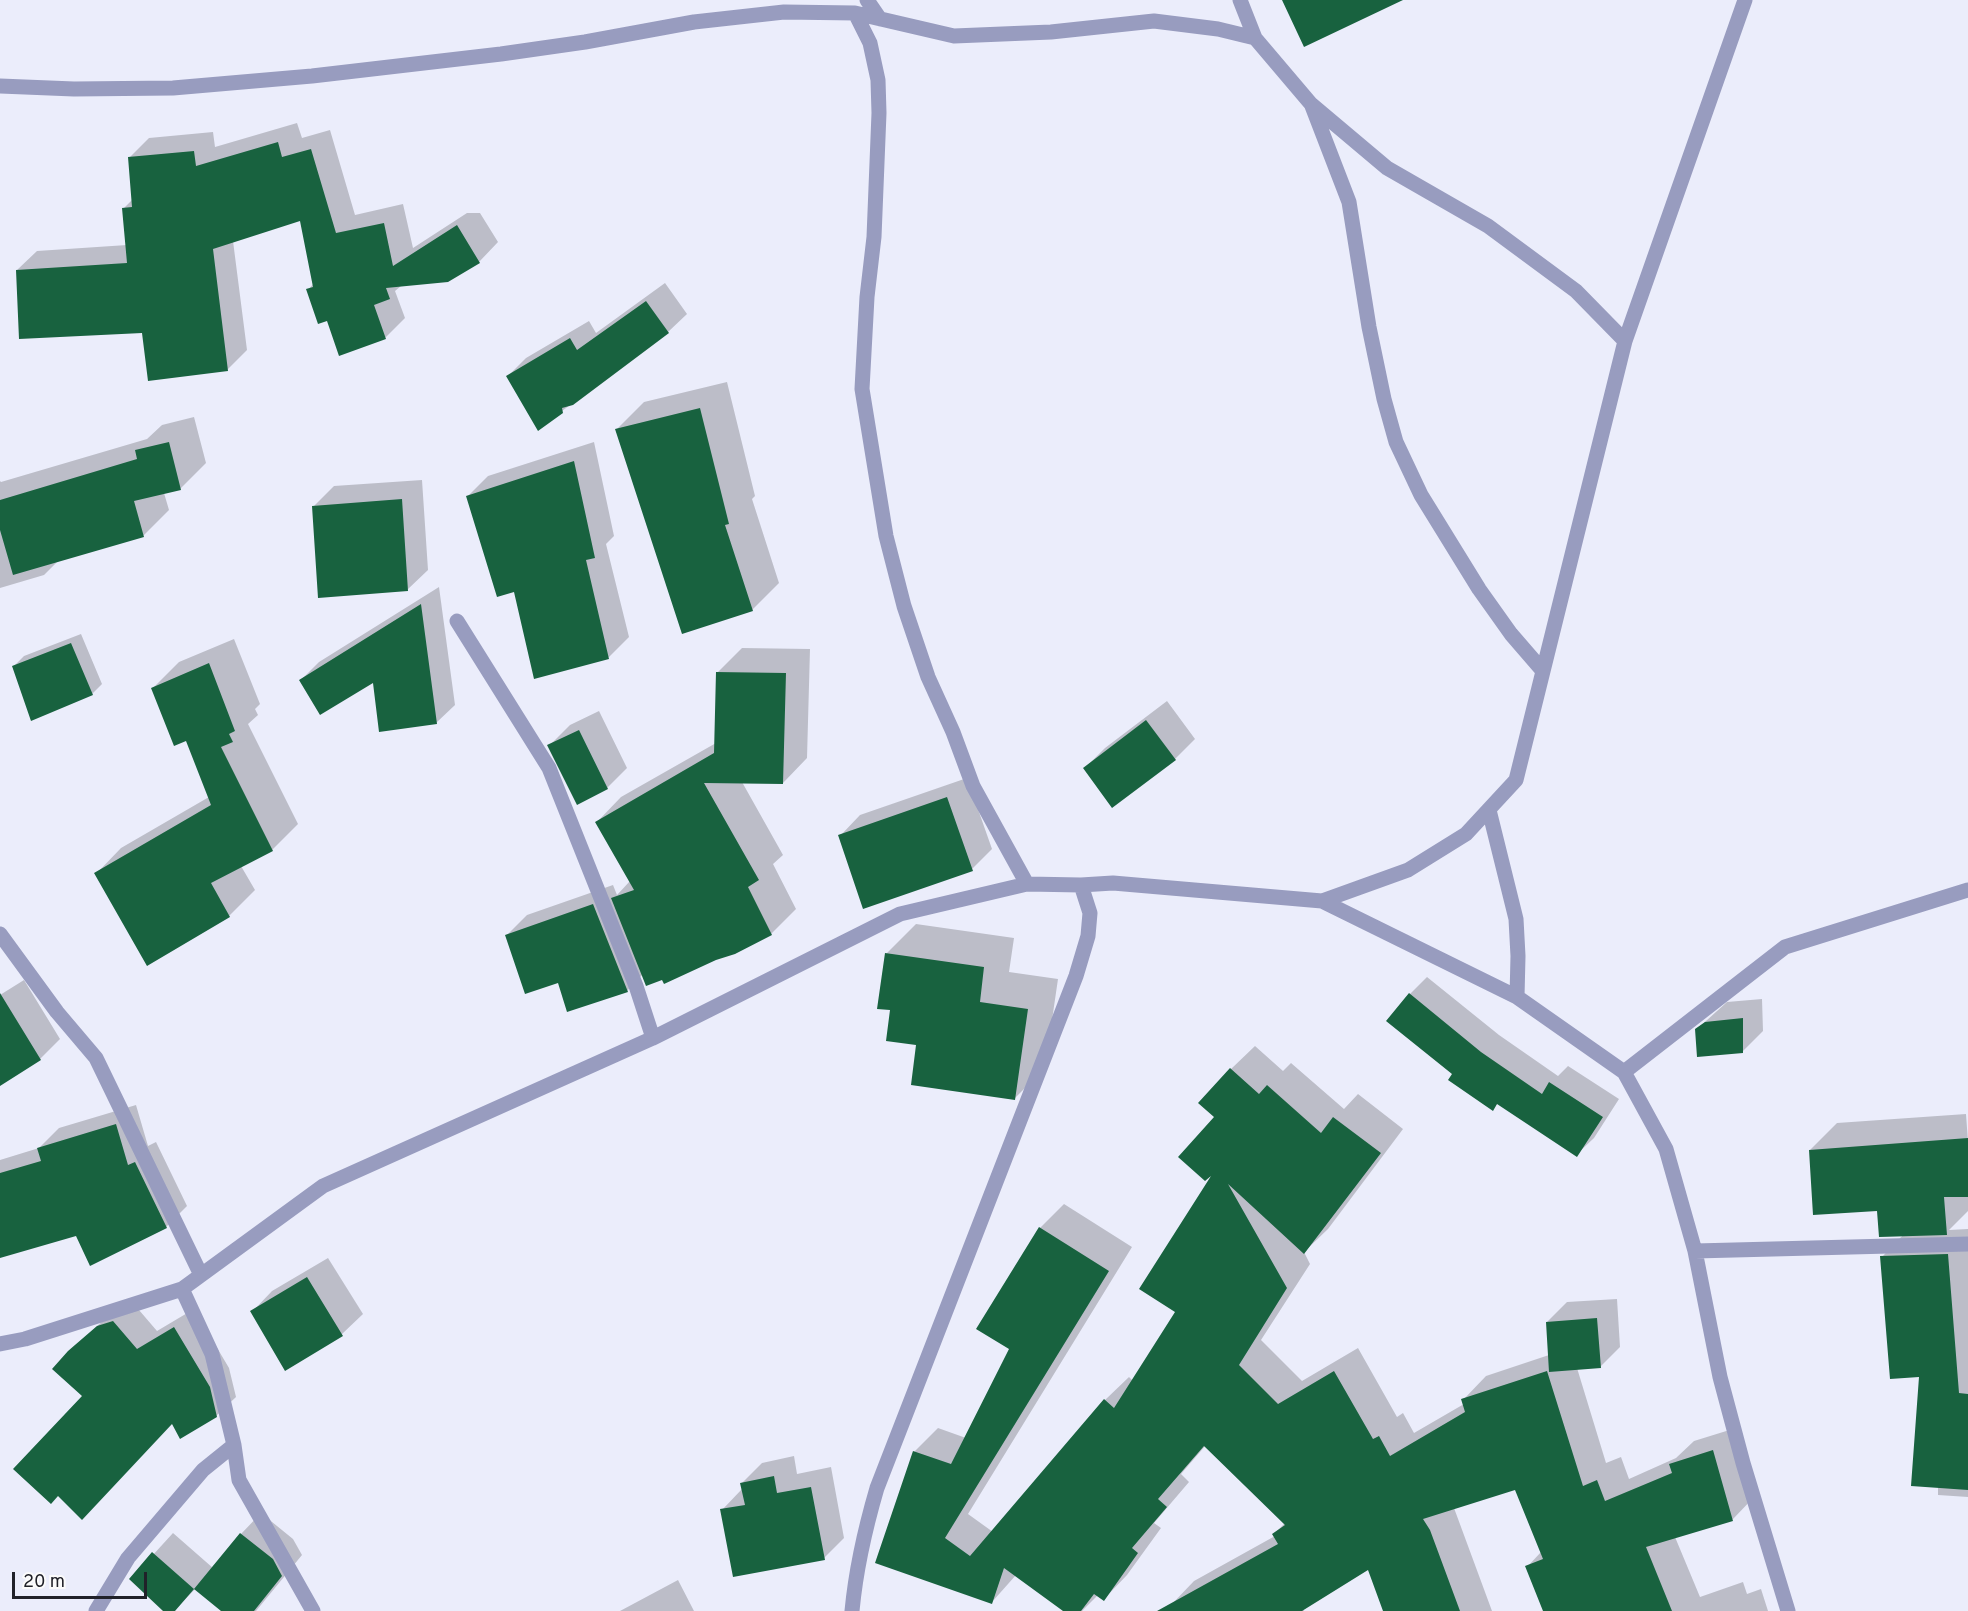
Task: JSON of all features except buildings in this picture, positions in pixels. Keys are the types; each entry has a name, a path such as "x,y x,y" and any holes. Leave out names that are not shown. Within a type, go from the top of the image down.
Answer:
{"street":[{"path":"867,0 880,20"},
{"path":"1240,0 1256,38 1311,104 1387,168 1488,226 1576,291 1625,341"},
{"path":"1322,901 1408,870 1466,834 1516,780 1625,341 1745,0"},
{"path":"0,86 74,89 173,88 300,77 501,54 706,21 784,12 855,13 954,36 1050,32 1154,21 1218,29 1256,38"},
{"path":"855,13 870,43 878,80 879,113 874,237 867,297 862,389 886,536 904,606 928,677 974,786 1028,884"},
{"path":"1311,104 1349,202 1369,327 1384,399 1396,442 1421,495 1479,589 1511,634 1543,671"},
{"path":"457,621 549,768 636,986 653,1038"},
{"path":"1489,810 1516,919 1517,997"},
{"path":"0,1344 25,1339 182,1289 323,1186 653,1038 900,914 1028,884 1113,883 1322,901 1517,997 1624,1072 1666,1149 1695,1251 1720,1377 1743,1464 1788,1611"},
{"path":"852,1611 856,1572 877,1488 1076,976 1088,936 1090,913 1081,885"},
{"path":"1624,1072 1785,947 1968,890"},
{"path":"0,934 57,1012 96,1058 201,1275"},
{"path":"1695,1251 1968,1244"},
{"path":"182,1289 212,1354 234,1445 239,1480 313,1611"},
{"path":"96,1611 128,1558 203,1470 234,1445"}]}
